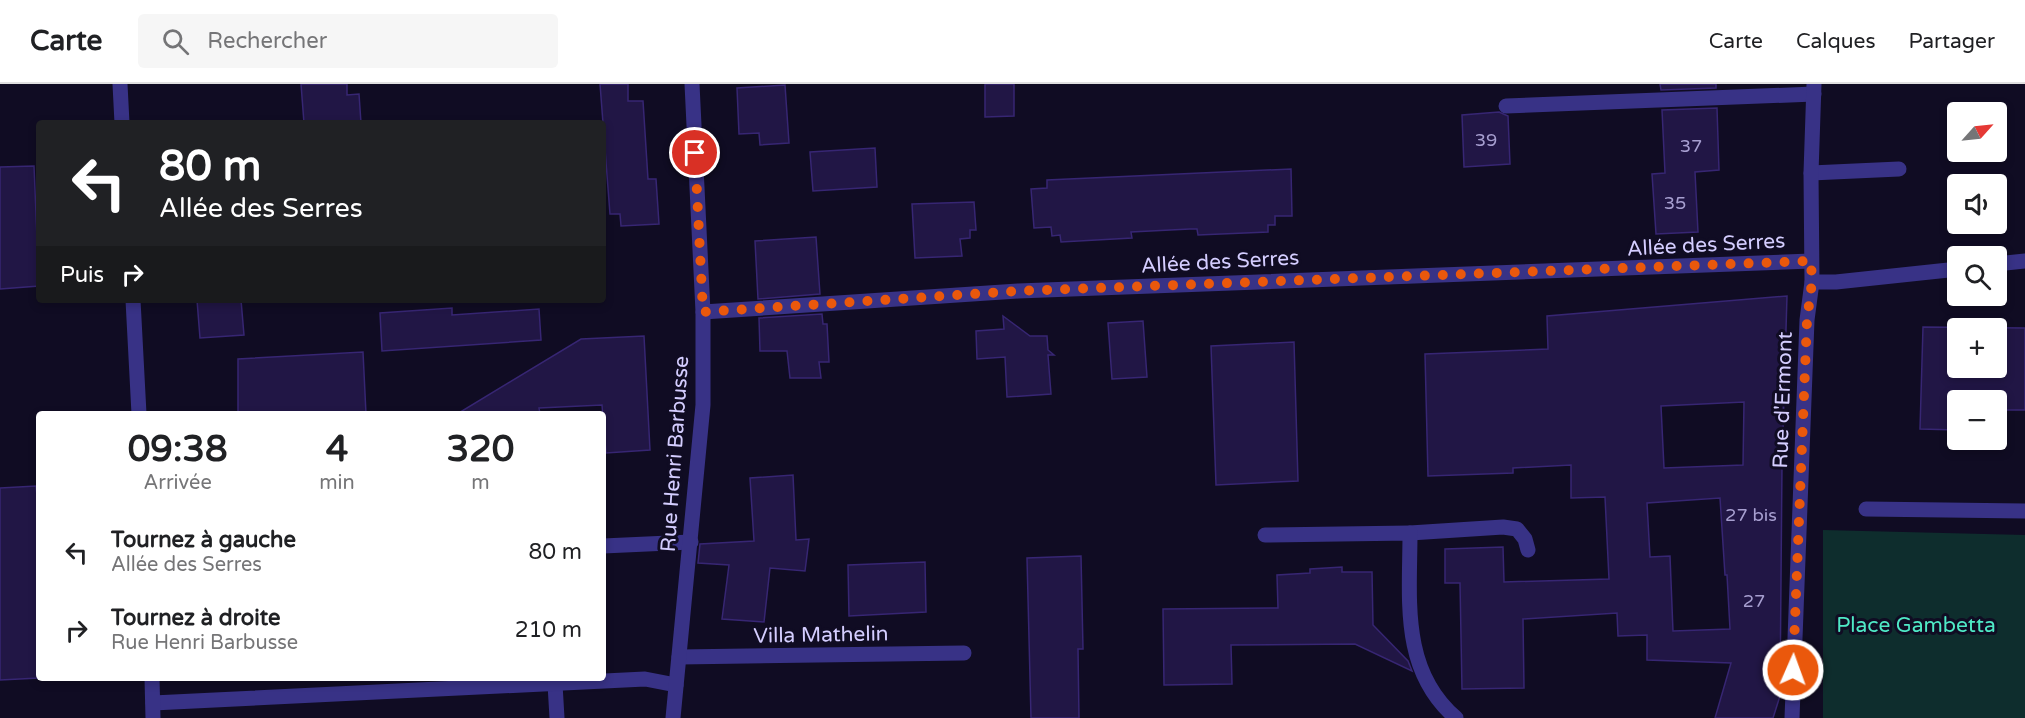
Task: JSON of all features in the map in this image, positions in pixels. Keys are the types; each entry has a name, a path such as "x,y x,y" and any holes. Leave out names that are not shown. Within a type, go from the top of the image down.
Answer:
{"street":[{"path":"120,84 122,120"},
{"name":"Rue Henri Barbusse","path":"673,718 704,405 703,312 692,84"},
{"path":"1506,106 1814,89"},
{"name":"Rue d'Ermont","path":"1792,718 1807,320 1812,282 1811,173 1814,89"},
{"path":"1811,173 1899,169"},
{"name":"Allée des Serres","path":"703,312 1018,291 1811,261"},
{"path":"2007,263 2025,261"},
{"path":"1812,282 1836,282 1947,269"},
{"path":"132,303 139,411"},
{"path":"1866,509 2025,511"},
{"path":"1264,535 1410,533 1503,528 1517,529 1525,538 1528,550"},
{"path":"1410,533 1410,628 1416,654 1428,684 1456,718"},
{"path":"606,546 691,542"},
{"name":"Villa Mathelin","path":"679,657 964,653"},
{"path":"152,681 153,711 645,679 676,685"},
{"path":"555,684 557,718"}],"green space":[{"name":"Place Gambetta","path":"1823,530 2025,535 2025,718 1823,718"}],"building":[{"path":"301,84 347,84 347,95 359,94 361,120 304,120"},
{"path":"600,84 628,84 628,101 643,101 648,179 656,179 659,224 621,226 620,214 610,214 606,120 603,120"},
{"path":"985,84 1014,84 1014,116 985,117"},
{"path":"1660,84 1716,84 1716,88 1661,90"},
{"path":"785,85 789,143 760,145 759,133 739,134 737,88"},
{"path":"1717,108 1719,170 1695,172 1698,232 1656,234 1652,174 1665,173 1662,110"},
{"path":"1499,112 1508,116 1510,164 1464,167 1462,115"},
{"path":"875,148 877,187 813,191 810,152"},
{"path":"34,166 36,286 0,289 0,167"},
{"path":"1291,169 1292,216 1275,216 1275,225 1268,225 1268,232 1198,235 1197,229 1190,229 1131,232 1132,238 1061,242 1060,235 1052,236 1051,227 1034,228 1031,189 1047,188 1047,180"},
{"path":"974,202 976,230 970,230 970,238 960,239 962,256 915,258 912,204"},
{"path":"816,237 820,294 758,299 755,241"},
{"path":"1787,296 1782,464 1780,696 1773,718 1715,718 1731,663 1647,660 1647,635 1618,636 1617,613 1523,619 1524,688 1462,689 1460,583 1445,583 1445,549 1503,547 1504,582 1609,579 1605,497 1571,498 1571,465 1513,468 1513,473 1428,476 1425,354 1548,349 1547,316","holes":["1744,402 1743,465 1664,468 1661,406","1720,498 1730,629 1673,631 1670,556 1650,557 1647,503"]},
{"path":"197,303 241,303 244,335 200,338"},
{"path":"452,308 452,315 539,309 541,340 382,351 380,313"},
{"path":"822,314 823,324 827,324 829,362 819,362 821,378 790,378 787,351 760,351 759,318"},
{"path":"1003,316 1030,336 1047,336 1048,350 1054,355 1048,355 1051,394 1007,397 1005,357 977,359 976,331 1004,329"},
{"path":"1143,321 1147,377 1112,379 1108,323"},
{"path":"1923,327 1947,327 1947,378 2007,378 2007,328 2025,328 2025,410 2007,410 2007,390 1947,390 1947,430 1920,429"},
{"path":"644,336 650,450 606,453 606,411 602,411 602,405 539,408 540,411 462,411 581,339"},
{"path":"1294,342 1298,481 1216,485 1211,346"},
{"path":"363,352 366,411 238,411 238,359"},
{"path":"793,475 796,540 809,539 805,571 770,568 764,622 722,619 729,565 698,563 700,544 754,541 750,478"},
{"path":"36,486 36,678 0,680 0,488"},
{"path":"1081,556 1083,649 1078,649 1079,718 1031,718 1027,558"},
{"path":"925,562 926,612 849,616 848,565"},
{"path":"1342,567 1342,572 1372,572 1373,625 1408,661 1412,671 1355,644 1231,645 1232,684 1164,685 1163,609 1278,608 1277,575 1310,573 1310,569"}],"route":[{"path":"695,153 703,312 1018,291 1811,261 1812,282 1807,320 1793,670"}]}
